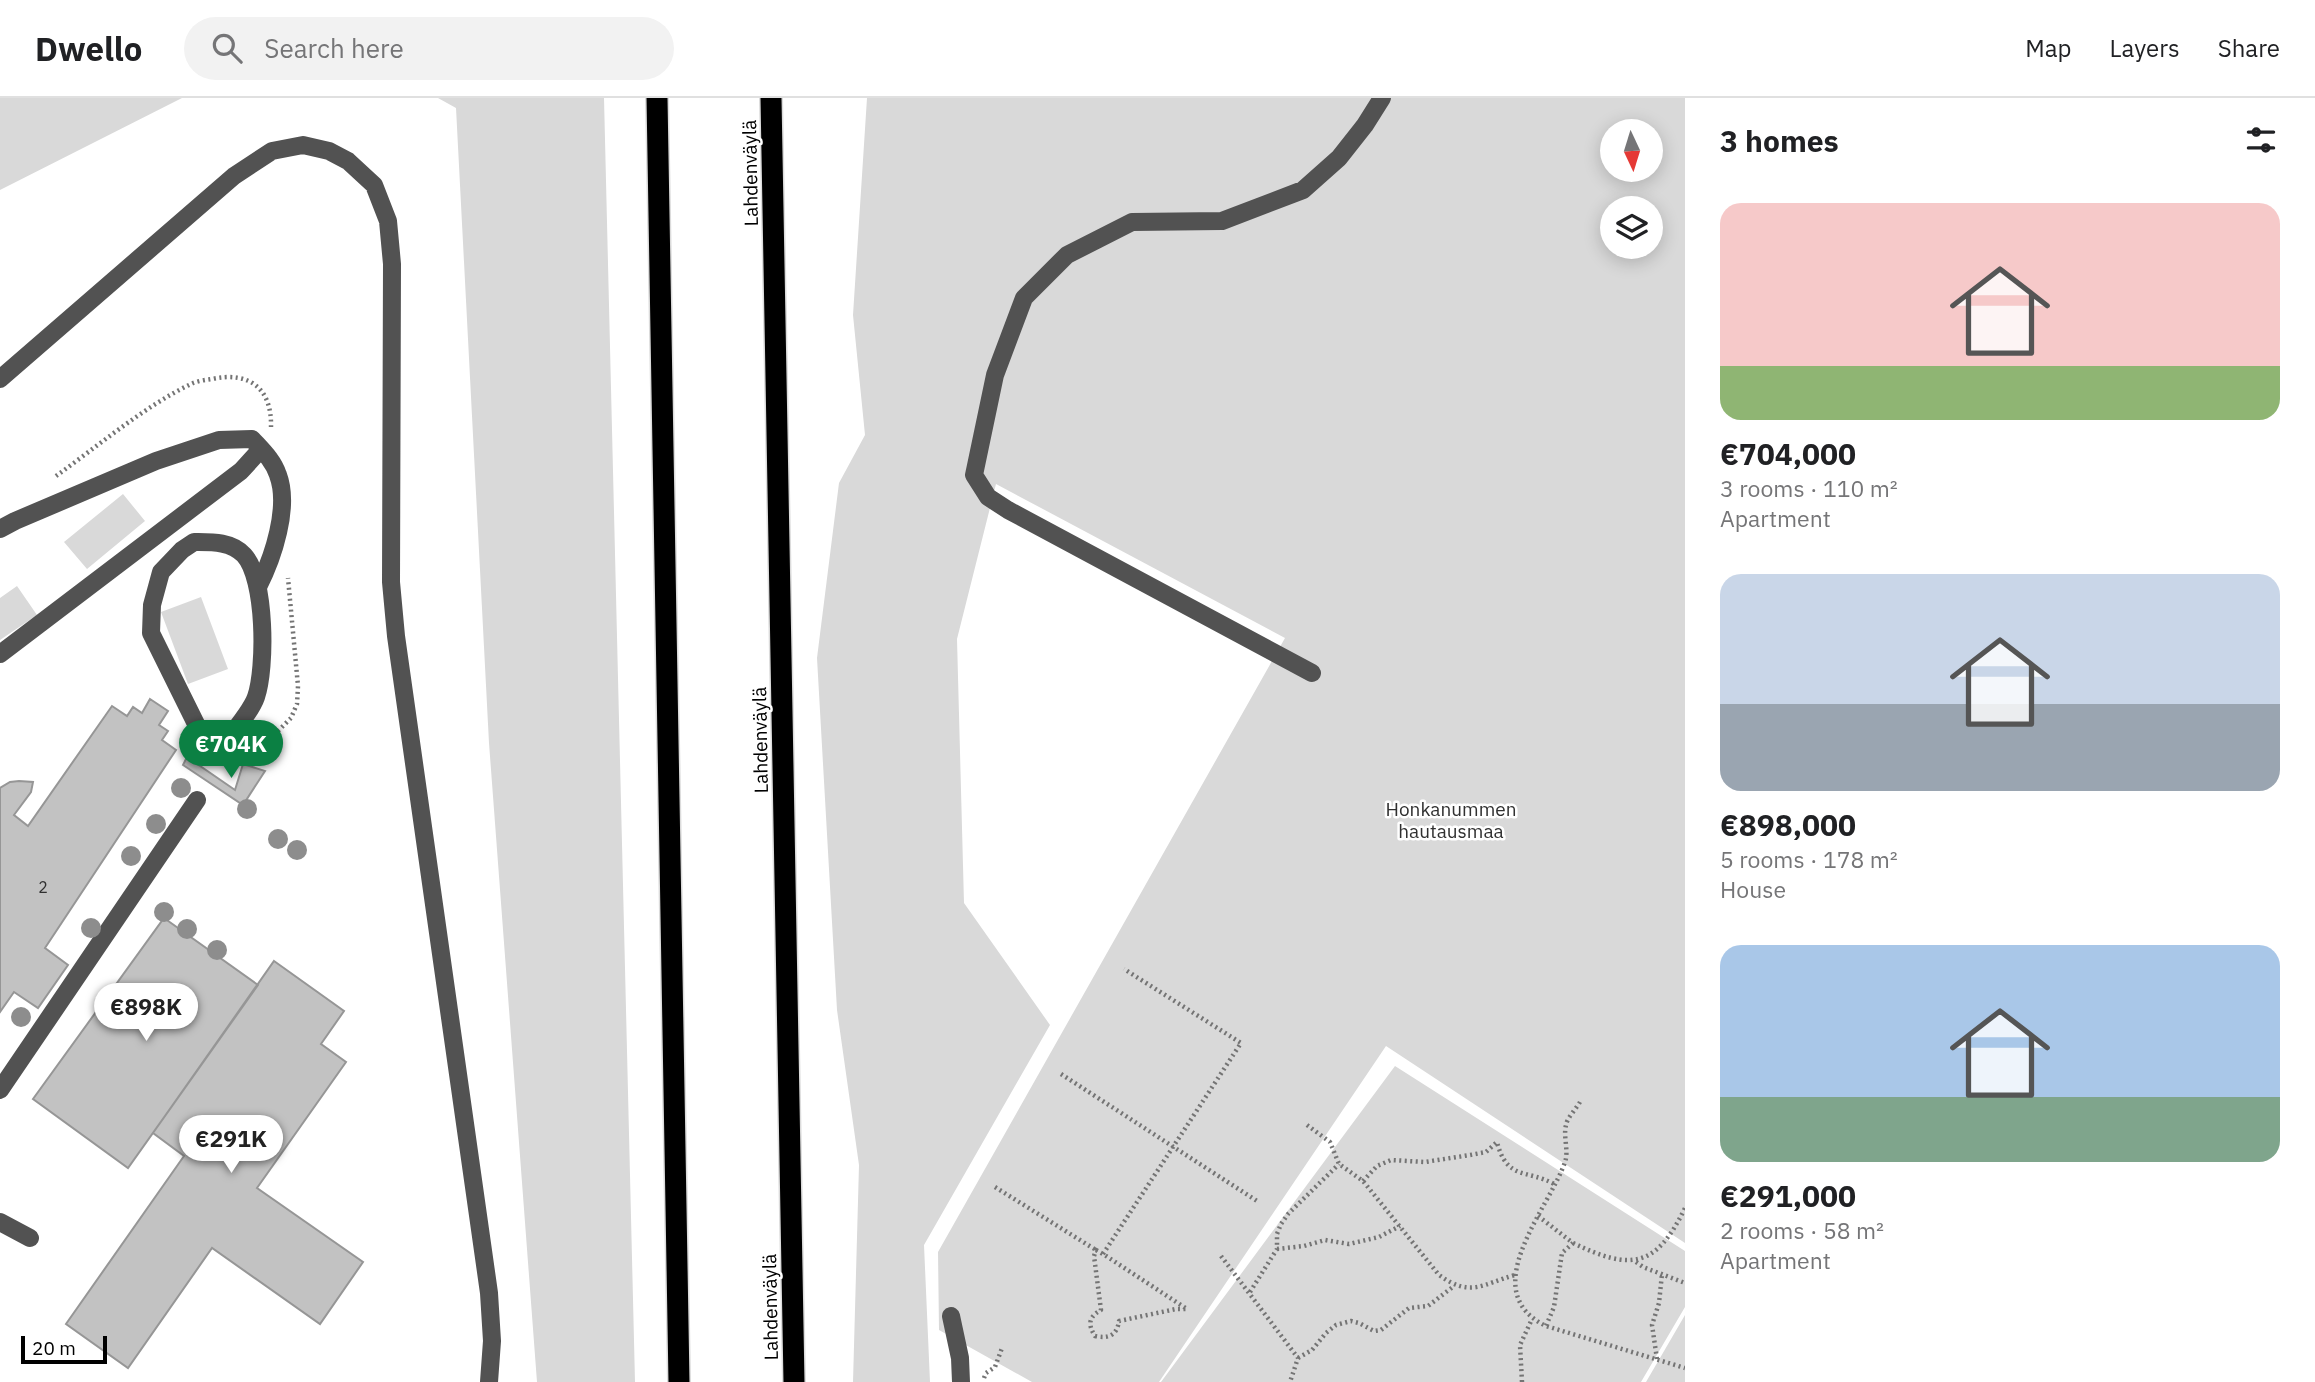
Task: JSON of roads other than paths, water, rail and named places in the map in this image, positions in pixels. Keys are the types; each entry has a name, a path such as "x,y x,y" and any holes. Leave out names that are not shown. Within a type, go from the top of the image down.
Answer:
{"highway":[{"path":"657,98 679,1382"},
{"name":"Lahdenväylä","path":"771,98 794,1382"}],"lane":[{"path":"1312,673 1008,510 988,497 974,475 995,376 1024,298 1067,255 1132,222 1222,220 1303,190 1339,158 1382,98"},
{"path":"0,379 234,176 272,151 303,145 329,151 348,161 374,185 388,221 392,264 391,582 396,636 489,1293 492,1341 489,1382"},
{"path":"0,529 156,461 219,440 252,439 270,458 279,477 282,519 266,572 258,587 261,668 256,699 219,750 200,732 151,634 152,606 160,572 194,542 221,542 243,554 253,569 258,587"},
{"path":"0,654 241,471 261,449"},
{"path":"0,1090 197,800"},
{"path":"0,1222 30,1238"},
{"path":"951,1316 960,1358 961,1382"}],"park label":[{"name":"Honkanummen hautausmaa","path":"1451,820"}]}
